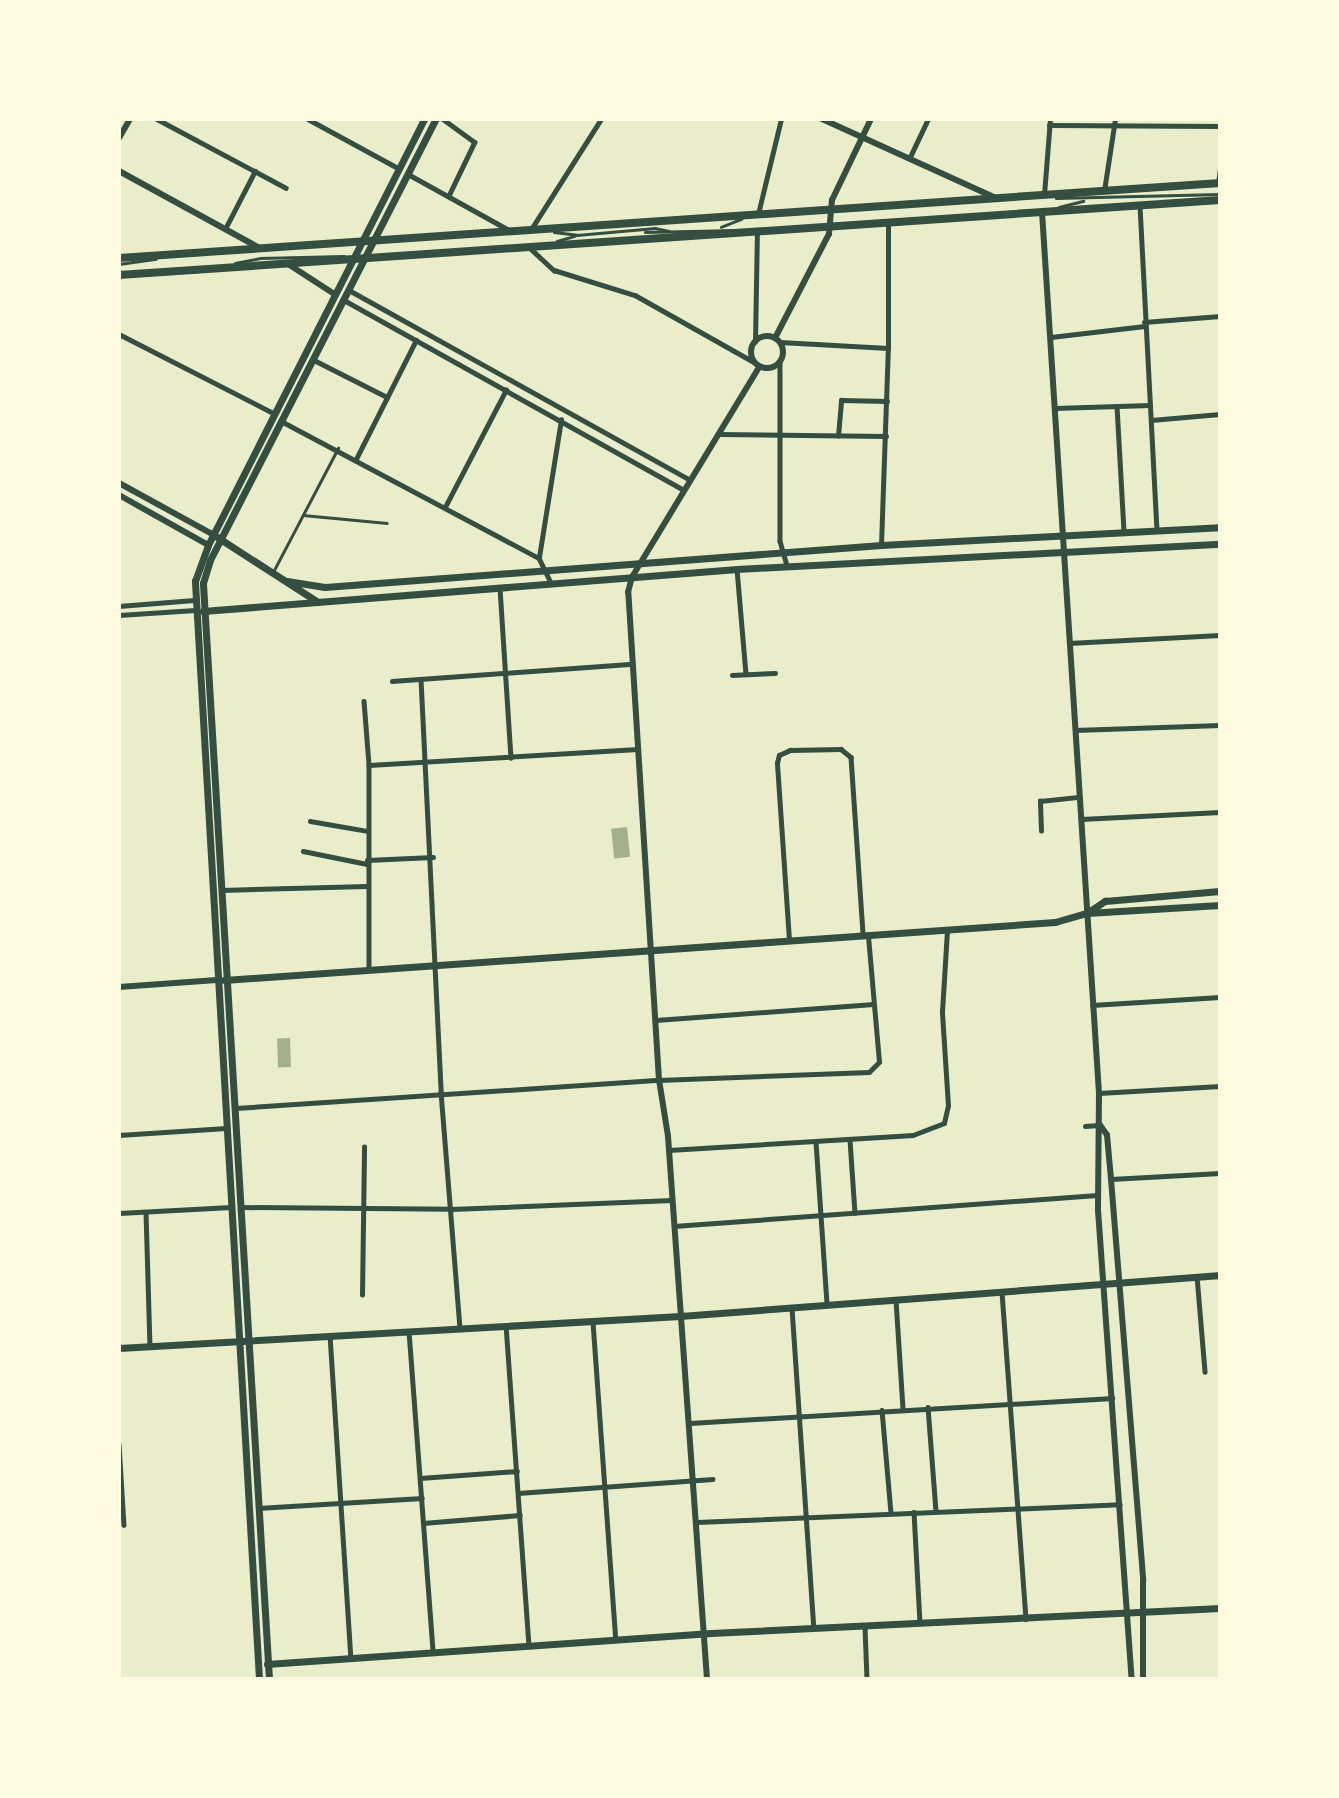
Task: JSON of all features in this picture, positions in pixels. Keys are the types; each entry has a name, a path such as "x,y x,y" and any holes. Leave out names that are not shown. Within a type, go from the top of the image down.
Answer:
{"highway":[{"path":"119,258 1219,183"},
{"path":"119,275 1220,200"}],"main road":[{"path":"269,1678 222,890 199,610 194,600 197,573 424,119"},
{"path":"217,537 284,422 436,119"},
{"path":"287,581 325,587 881,545 1220,527"},
{"path":"217,537 229,549 273,572 318,602"},
{"path":"199,610 737,569 1220,544"},
{"path":"212,547 229,549"},
{"path":"212,547 199,610 200,747 217,980 259,1676"},
{"path":"200,747 212,748"},
{"path":"1087,913 1105,901 1220,891"},
{"path":"1189,893 1202,906"},
{"path":"217,980 1055,922 1087,913 1220,905"},
{"path":"119,1348 238,1339 593,1321 1220,1275"},
{"path":"259,1676 269,1664 616,1639 1220,1608"}],"street":[{"path":"119,138 130,119"},
{"path":"157,119 286,188"},
{"path":"308,119 399,168"},
{"path":"323,127 326,119"},
{"path":"443,119 475,142 449,196"},
{"path":"529,231 601,119"},
{"path":"758,216 781,119"},
{"path":"822,119 999,200"},
{"path":"788,566 781,554 780,363 784,355 778,340 833,225 831,209 871,119"},
{"path":"909,159 928,119"},
{"path":"1042,197 1049,122 1220,127"},
{"path":"1104,191 1115,122"},
{"path":"1219,183 1220,168"},
{"path":"119,171 261,248"},
{"path":"225,229 255,171"},
{"path":"408,174 512,232"},
{"path":"1140,206 1144,324 1157,530"},
{"path":"1039,212 1051,337 1064,536 1099,1093 1100,1125 1096,1137 1097,1195 1132,1679"},
{"path":"881,545 887,401 888,222"},
{"path":"756,364 751,352 755,342 757,232"},
{"path":"529,247 554,270 635,295 756,364 772,368 780,363"},
{"path":"287,264 336,295"},
{"path":"349,290 691,480"},
{"path":"344,300 684,490"},
{"path":"1051,337 1220,316"},
{"path":"119,335 276,415"},
{"path":"356,459 416,340"},
{"path":"755,342 778,340 888,348"},
{"path":"463,366 468,356"},
{"path":"314,360 387,397"},
{"path":"707,1679 669,1150 659,1080 628,592 632,577 718,434 756,364"},
{"path":"445,507 506,390"},
{"path":"838,436 839,403 848,399 887,401"},
{"path":"1055,408 1150,405"},
{"path":"1117,406 1124,532"},
{"path":"1151,420 1220,414"},
{"path":"539,558 561,420"},
{"path":"284,422 338,448 539,558 548,571 551,583"},
{"path":"718,434 886,436"},
{"path":"119,483 217,537"},
{"path":"119,495 212,547"},
{"path":"737,569 746,674"},
{"path":"499,587 511,758"},
{"path":"119,606 194,600"},
{"path":"119,615 199,610"},
{"path":"1069,643 1220,635"},
{"path":"392,681 632,664"},
{"path":"732,675 775,673"},
{"path":"421,679 424,763 433,857 442,1092 460,1327"},
{"path":"364,701 369,765 366,886 369,968"},
{"path":"1075,730 1220,725"},
{"path":"369,765 638,749"},
{"path":"236,1108 442,1092 869,1072 879,1062 865,935 852,760 841,749 790,750 777,759 789,940"},
{"path":"1041,831 1040,802 1079,797"},
{"path":"1081,819 1220,812"},
{"path":"310,821 368,831"},
{"path":"303,850 367,862 433,857"},
{"path":"222,890 366,886"},
{"path":"669,1150 850,1140 922,1133 946,1119 942,1012 947,929"},
{"path":"450,964 451,973"},
{"path":"119,987 217,980"},
{"path":"1092,1005 1220,997"},
{"path":"656,1020 873,1004"},
{"path":"1099,1093 1220,1086"},
{"path":"1084,1126 1100,1125"},
{"path":"1100,1125 1107,1135 1143,1581 1140,1613 1143,1679"},
{"path":"119,1135 226,1128"},
{"path":"850,1140 855,1213"},
{"path":"816,1142 827,1305"},
{"path":"362,1295 360,1207 364,1147"},
{"path":"1111,1179 1220,1173"},
{"path":"674,1226 1097,1195"},
{"path":"240,1207 451,1209 672,1200"},
{"path":"119,1213 231,1207"},
{"path":"1098,1210 1113,1209"},
{"path":"146,1212 150,1345"},
{"path":"1197,1276 1205,1372"},
{"path":"1002,1292 1008,1403 1026,1619"},
{"path":"896,1300 903,1409"},
{"path":"792,1307 814,1628"},
{"path":"593,1321 616,1639"},
{"path":"506,1324 529,1646"},
{"path":"409,1330 433,1653"},
{"path":"330,1334 351,1658"},
{"path":"690,1423 1112,1398"},
{"path":"928,1407 936,1511"},
{"path":"883,1410 891,1513"},
{"path":"119,1444 124,1525"},
{"path":"420,1478 517,1471"},
{"path":"518,1493 712,1479"},
{"path":"257,1508 422,1498"},
{"path":"697,1522 1120,1504"},
{"path":"914,1512 920,1624"},
{"path":"423,1522 520,1515"},
{"path":"865,1627 867,1679"}],"lane":[{"path":"1042,197 1087,201 1220,194"},
{"path":"1039,212 1087,201"},
{"path":"721,227 748,216"},
{"path":"543,230 577,235 721,227 747,232"},
{"path":"540,246 577,235"},
{"path":"119,264 169,255"},
{"path":"212,269 272,257 354,259"},
{"path":"273,572 338,448"},
{"path":"303,515 387,523"}],"shaded area":[{"path":"627,827 630,857 614,859 611,829"},
{"path":"277,1038 290,1038 291,1067 278,1067"}]}
